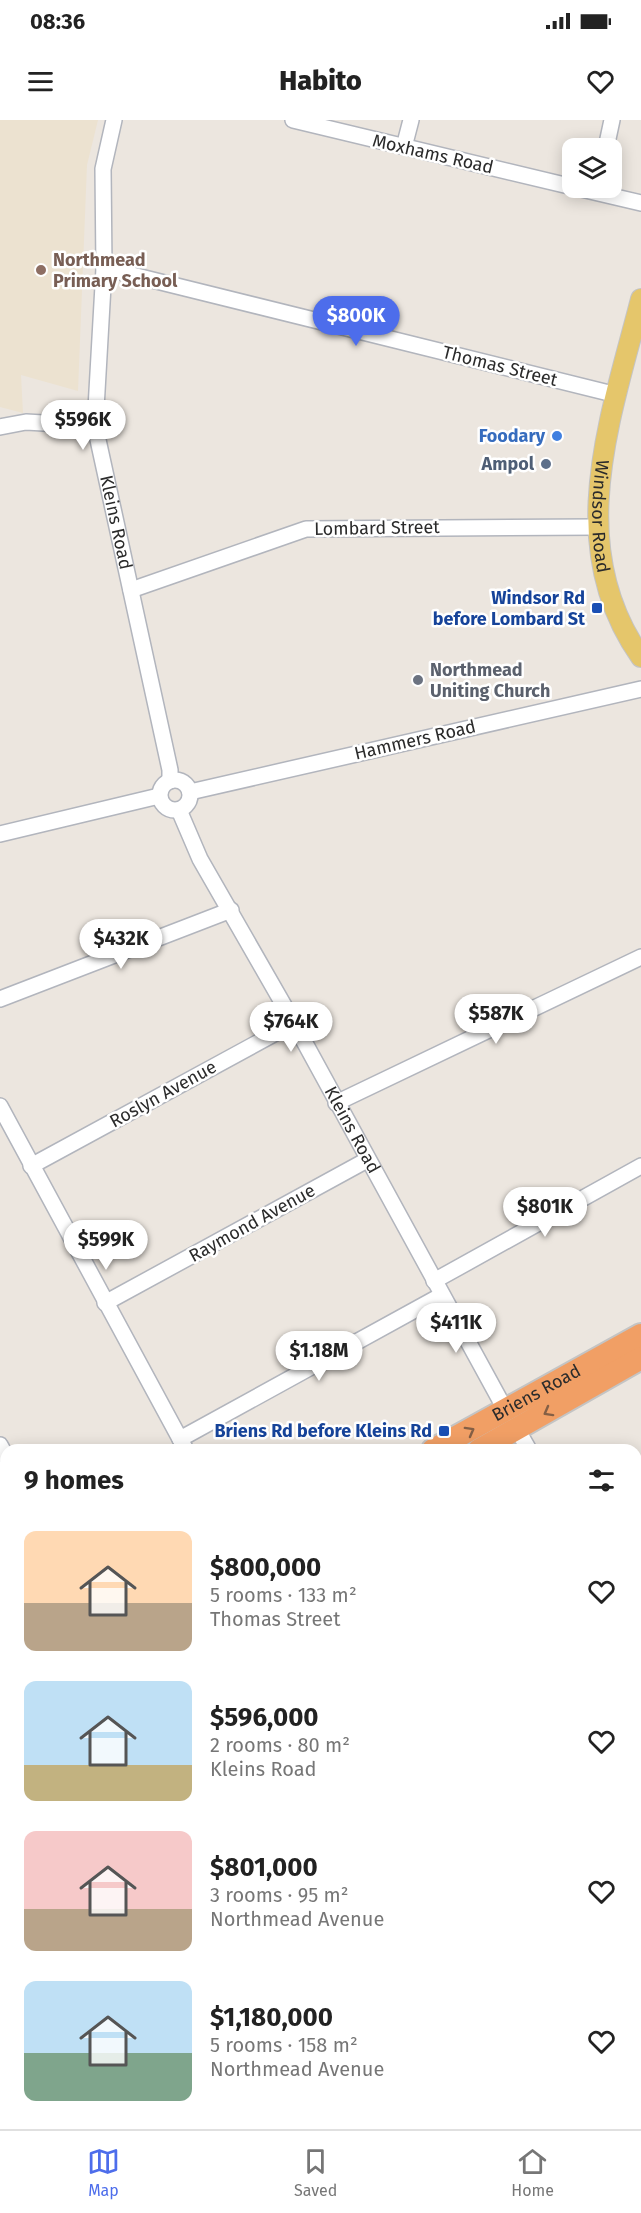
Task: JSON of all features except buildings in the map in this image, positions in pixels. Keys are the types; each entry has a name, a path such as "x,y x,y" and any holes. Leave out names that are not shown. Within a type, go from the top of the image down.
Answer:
{"highway":[{"path":"576,1371 641,1324"},
{"name":"Briens Road","path":"485,1444 511,1420 576,1371 641,1335"},
{"path":"580,1395 641,1358"},
{"path":"580,1395 641,1366"},
{"name":"Briens Road","path":"449,1444 580,1395"}],"main road":[{"name":"Windsor Road","path":"641,299 600,466 597,527 607,586 622,624 641,657"}],"street":[{"name":"Kleins Road","path":"114,120 104,170 104,268 94,426 170,770 170,781"},
{"name":"Moxhams Road","path":"293,120 562,184"},
{"path":"404,147 411,120"},
{"path":"608,138 612,120"},
{"name":"Moxhams Road","path":"622,197 641,203"},
{"name":"Thomas Street","path":"104,268 617,395"},
{"path":"0,428 26,422 94,426"},
{"name":"Lombard Street","path":"130,590 306,529 597,527"},
{"name":"Hammers Road","path":"190,792 641,688"},
{"path":"170,781 180,781 190,792 189,801 179,810 165,808 159,796 163,785 170,781"},
{"path":"0,834 159,796"},
{"name":"Kleins Road","path":"179,810 200,859 294,1023 525,1444"},
{"path":"0,999 231,910"},
{"path":"336,1102 641,957"},
{"name":"Roslyn Avenue","path":"31,1166 294,1023"},
{"path":"0,1106 182,1444"},
{"name":"Raymond Avenue","path":"105,1303 368,1160"},
{"path":"434,1281 641,1166"},
{"path":"185,1444 442,1295"}],"shaded area":[{"name":"Northmead Primary School","path":"0,120 98,120 87,165 78,391 21,375 23,413 0,407"}],"place":[{"name":"Northmead Primary School","path":"41,270"},
{"name":"Foodary","path":"557,436"},
{"name":"Ampol","path":"546,464"},
{"name":"Windsor Rd before Lombard St","path":"597,608"},
{"name":"Northmead Uniting Church","path":"418,680"},
{"name":"Briens Rd before Kleins Rd","path":"444,1431"}]}
